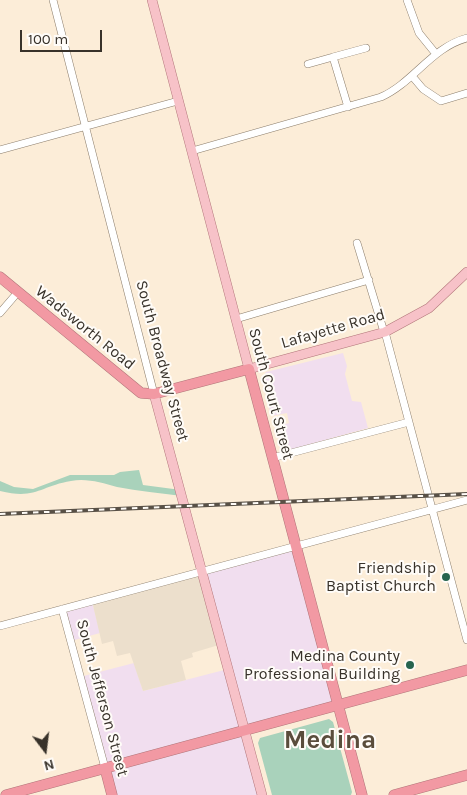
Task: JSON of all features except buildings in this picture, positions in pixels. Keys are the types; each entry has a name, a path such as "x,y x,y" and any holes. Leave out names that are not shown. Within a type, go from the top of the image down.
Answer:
{"highway":[{"name":"Wadsworth Road","path":"0,278 141,393 154,394"},
{"path":"154,394 249,369"},
{"name":"South Court Street","path":"249,369 362,795"},
{"path":"6,795 467,670"},
{"name":"South Jefferson Street","path":"104,768 112,795"},
{"path":"394,795 467,776"}],"main road":[{"name":"South Court Street","path":"152,0 249,369"},
{"name":"Lafayette Road","path":"249,369 384,332 429,308 467,272"},
{"name":"South Broadway Street","path":"154,394 262,795"}],"street":[{"name":"South Broadway Street","path":"53,0 154,394"},
{"path":"407,0 419,33 436,54"},
{"path":"192,152 390,93 436,54 453,43 467,38"},
{"path":"308,64 366,48"},
{"path":"333,57 348,107"},
{"path":"412,76 423,89 441,101 467,93"},
{"path":"0,150 178,101"},
{"path":"357,243 409,422 467,640"},
{"path":"236,319 369,280"},
{"path":"0,314 18,292"},
{"path":"272,458 409,422"},
{"path":"0,626 467,500"},
{"name":"South Jefferson Street","path":"62,609 104,768"}],"shaded area":[{"path":"343,353 347,366 345,374 352,401 361,402 368,428 282,452 276,427 289,423 287,413 271,416 262,378 266,372"},
{"path":"295,546 338,705 245,730 262,795 112,795 80,677 134,663 143,691 228,669 203,571"},
{"path":"203,571 222,644 192,653 193,657 181,661 186,680 143,691 130,653 117,656 113,641 102,644 92,601"},
{"path":"92,601 100,633 71,641 62,609"}],"green space":[{"path":"139,470 143,485 181,490 182,496 83,480 61,483 30,493 22,494 0,491 0,481 14,487 33,489 70,475 114,475 120,472"},
{"path":"329,719 333,722 352,792 351,795 272,795 258,743 260,738"}],"railway":[{"path":"0,514 467,494"}],"place":[{"name":"Friendship Baptist Church","path":"446,577"},
{"name":"Medina County Professional Building","path":"410,665"}],"district":[{"name":"Medina","path":"330,741"}]}
